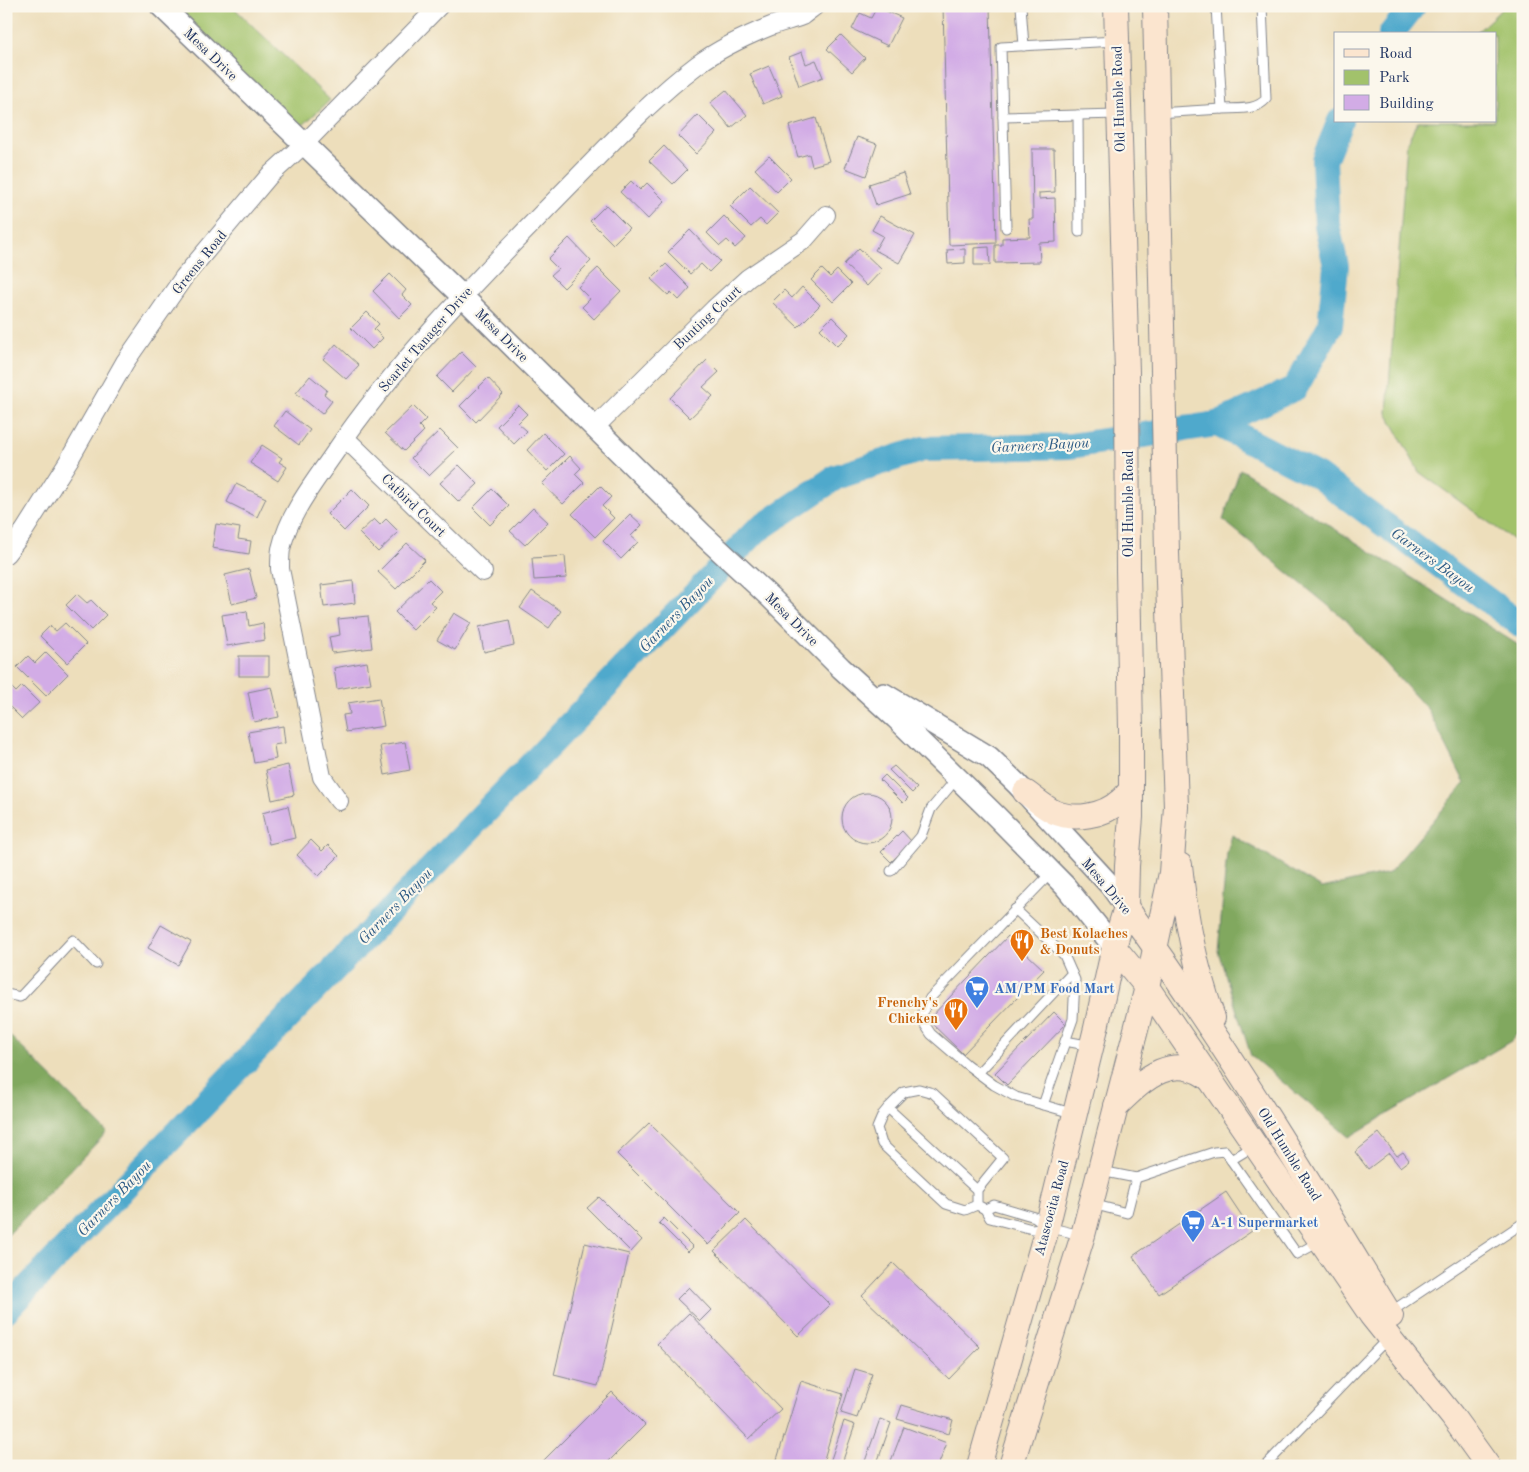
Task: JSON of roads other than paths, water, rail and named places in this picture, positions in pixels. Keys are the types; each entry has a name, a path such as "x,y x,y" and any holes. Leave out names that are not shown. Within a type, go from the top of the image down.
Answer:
{"main road":[{"name":"Old Humble Road","path":"1116,6 1127,372 1131,790 1126,907 1114,947 1147,987 1256,1145 1330,1236 1389,1313 1452,1416"},
{"path":"1011,1466 1091,1204 1147,987 1171,873 1175,797 1167,554 1155,6"},
{"path":"1118,114 1157,113"},
{"path":"1024,792 1055,812 1073,816 1091,815 1106,810 1120,802 1131,790"},
{"path":"1174,815 1183,896 1202,988 1224,1050"},
{"name":"Mesa Drive","path":"1126,907 1155,947"},
{"name":"Atascocita Road","path":"979,1466 1047,1227 1092,1046 1114,947"},
{"name":"Old Humble Road","path":"1155,947 1285,1144 1371,1315 1452,1416 1488,1466"},
{"path":"1116,1106 1137,1085 1160,1070 1171,1067 1193,1070 1204,1074 1213,1082"}],"street":[{"name":"Mesa Drive","path":"161,6 462,296 702,534 958,778 1065,886 1114,947"},
{"name":"Greens Road","path":"6,554 24,531 69,460 125,362 184,277 269,176 304,144 439,6"},
{"name":"Scarlet Tanager Drive","path":"339,801 322,777 280,569 281,550 290,523 303,499 374,398 416,347 462,296 675,82 700,63 734,42 802,15 815,6"},
{"name":"Bunting Court","path":"595,427 714,309 748,278 804,240 826,215"},
{"name":"Catbird Court","path":"345,438 483,572"},
{"name":"Mesa Drive","path":"841,668 989,757 1110,885 1126,907"}],"lane":[{"path":"1022,6 1024,46"},
{"path":"1216,6 1222,109"},
{"path":"1157,113 1256,107 1262,104 1266,99 1262,6"},
{"path":"1006,228 1001,47 1117,41"},
{"path":"1003,117 1118,114"},
{"path":"1078,115 1079,232"},
{"path":"891,871 921,836 931,809 958,778"},
{"path":"1052,872 930,998 923,1011 923,1022 931,1034 994,1085 1016,1097 1075,1114"},
{"path":"1016,909 1064,955 1075,980 1073,1019 1043,1105"},
{"path":"6,994 20,997 73,940 96,964"},
{"path":"978,1073 1072,972"},
{"path":"1065,1041 1092,1046"},
{"path":"977,1190 1003,1158 933,1093 918,1089 904,1092 882,1114 878,1128 882,1144 946,1204 965,1210 994,1205 1035,1218 1047,1227"},
{"path":"888,1108 977,1190 981,1207 990,1218 1032,1229 1047,1227 1082,1235"},
{"path":"1231,1160 1256,1145"},
{"path":"1099,1171 1136,1178 1214,1152 1225,1151 1297,1254 1330,1236"},
{"path":"1091,1204 1127,1212 1136,1178"},
{"path":"1389,1313 1523,1223"},
{"path":"1265,1466 1389,1337"}],"waterway":[{"path":"1393,32 1413,6"},
{"path":"1217,424 1295,388 1330,326 1336,266 1327,225 1324,160 1340,122"},
{"name":"Garners Bayou","path":"6,1310 756,531 836,477 923,449 1070,446 1217,424 1318,476 1523,626"}],"place":[{"name":"Best Kolaches & Donuts","path":"1022,962"},
{"name":"AM/PM Food Mart","path":"977,1009"},
{"name":"Frenchy's Chicken","path":"956,1031"},
{"name":"A-1 Supermarket","path":"1193,1243"}]}
